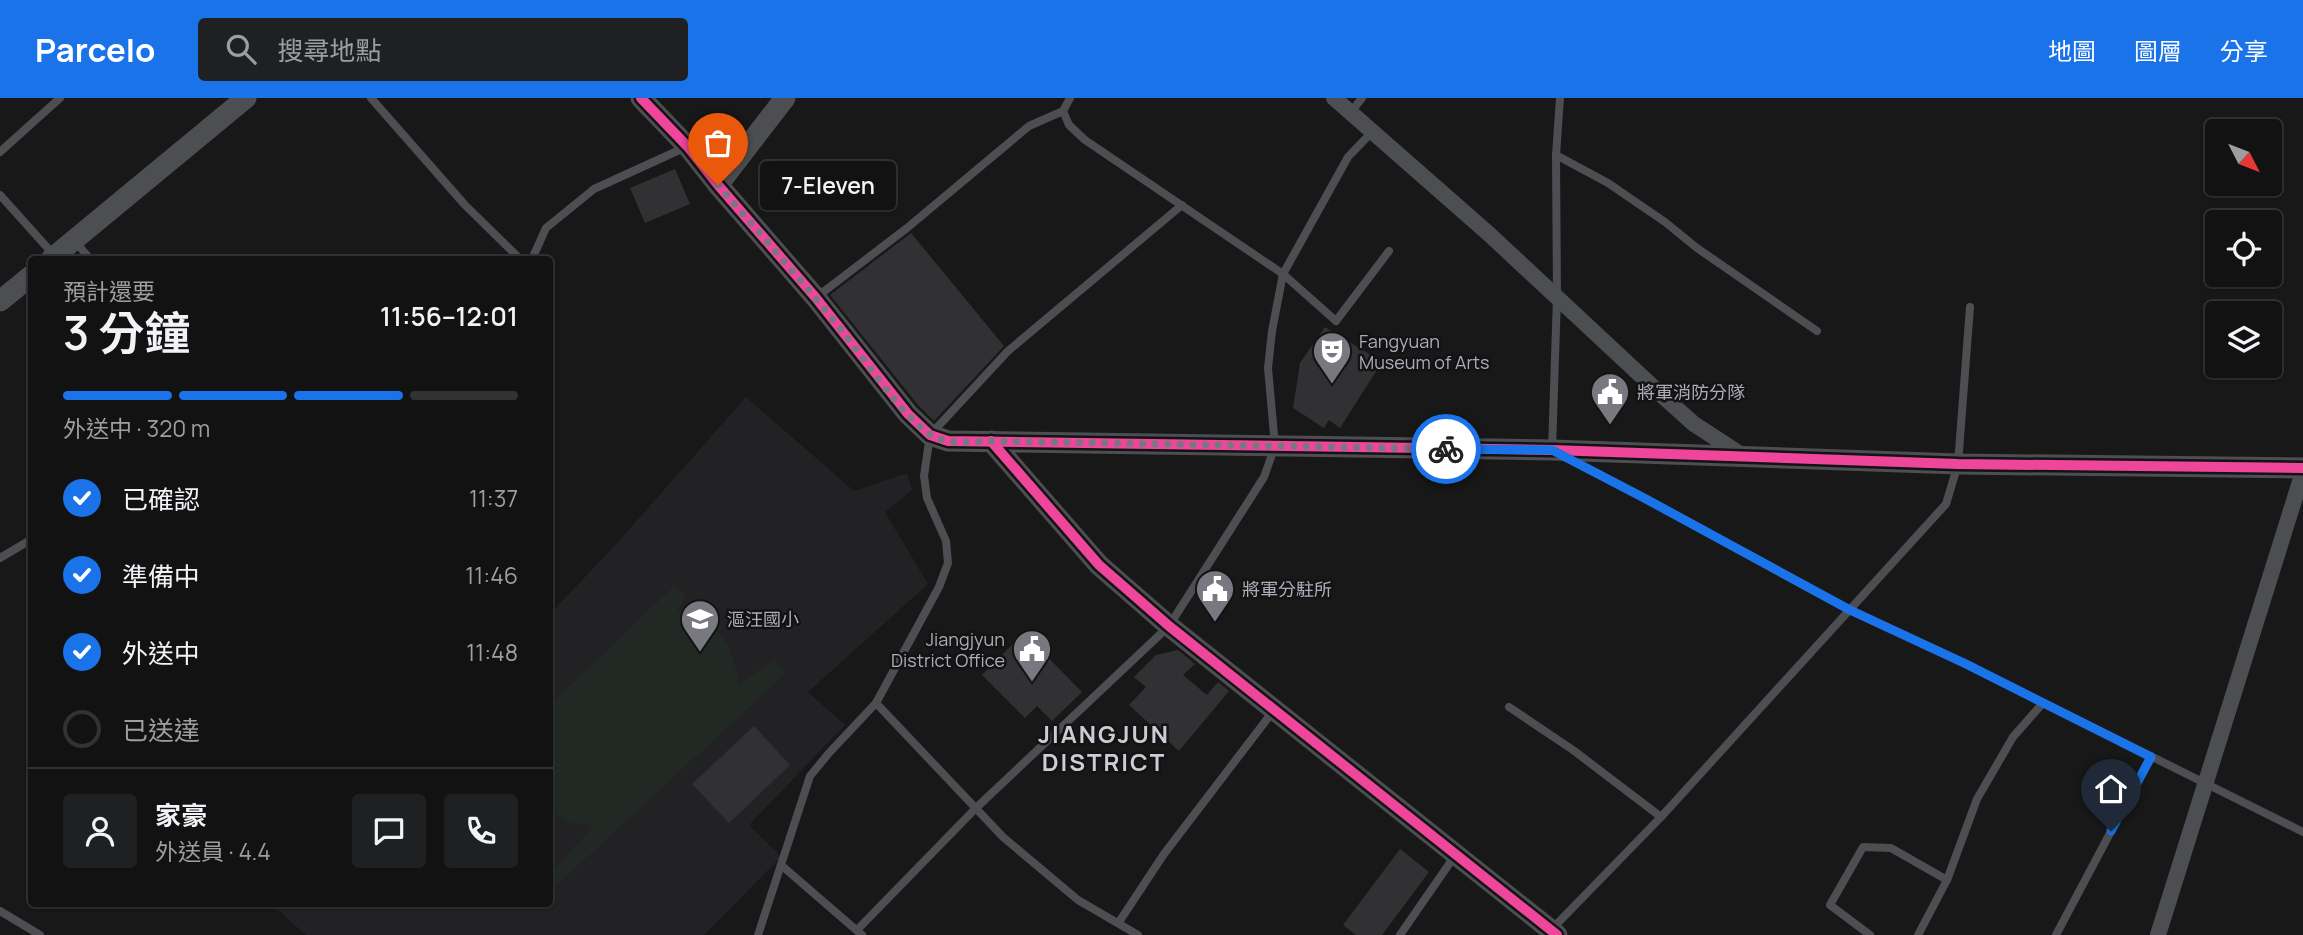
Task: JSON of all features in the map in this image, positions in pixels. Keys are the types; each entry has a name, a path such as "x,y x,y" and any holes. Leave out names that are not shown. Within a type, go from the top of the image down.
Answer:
{"street":[{"path":"55,256 246,98"},
{"path":"641,98 688,147 816,298 908,414 930,435 948,441 1552,450 1958,464 2303,470 2158,935"},
{"path":"718,185 785,98"},
{"path":"1334,98 1557,297 1685,416 1743,456"},
{"path":"0,301 28,278"},
{"path":"990,441 1099,565 1169,626 1456,853 1551,933"}],"lane":[{"path":"0,152 60,98"},
{"path":"372,98 465,205 517,256"},
{"path":"816,298 907,228 1029,126 1063,111 1070,98"},
{"path":"1351,112 1362,98"},
{"path":"1560,98 1556,155 1557,297 1552,450 1850,610 1966,664 2303,832"},
{"path":"1063,111 1069,125 1085,140 1283,274 1336,321 1389,251"},
{"path":"781,865 860,932 976,808 1169,626 1264,477 1275,446 1268,368 1283,274 1348,157 1373,131"},
{"path":"533,256 546,228 594,189 688,147"},
{"path":"1556,155 1608,183 1817,331"},
{"path":"0,195 51,256"},
{"path":"758,935 810,776 876,703 939,587 948,563 946,541 928,498 924,476 930,435 1008,351 1182,205"},
{"path":"74,240 87,256"},
{"path":"1551,933 1661,817 1946,504 1958,464 1970,307"},
{"path":"0,558 28,541"},
{"path":"876,703 1003,837 1078,900 1138,935"},
{"path":"1918,935 1947,880 1977,799 2013,737 2042,704"},
{"path":"1509,707 1573,750 1661,817"},
{"path":"1119,922 1164,854 1275,710"},
{"path":"2056,935 2151,757"},
{"path":"1870,935 1830,905 1864,847 1891,848 1947,880"},
{"path":"1400,935 1456,853"},
{"path":"0,911 40,935"}],"shaded area":[{"name":"漚汪國小","path":"746,397 854,491 907,473 912,490 885,512 928,584 808,692 845,725 749,825 781,857 704,935 306,935 274,907 553,907 553,611 618,542"},
{"path":"674,586 687,595 677,610 704,622 722,636 732,655 739,684 774,660 785,674 557,885 553,882 553,871 594,825 571,823 553,813 553,702"}],"building":[{"path":"675,169 690,204 645,223 630,188"},
{"path":"911,233 1004,346 934,421 918,405 830,295"},
{"name":"Fangyuan Museum of Arts","path":"1325,327 1382,362 1340,428 1329,420 1324,428 1293,408 1300,363"},
{"name":"Jiangjyun District Office","path":"1024,633 1082,692 1052,721 1037,706 1025,718 982,675"},
{"path":"1178,650 1195,664 1183,675 1207,695 1218,682 1229,691 1179,751 1129,705 1146,687 1134,677 1156,655"},
{"path":"754,726 790,765 729,823 692,784"},
{"path":"1400,849 1429,872 1382,935 1356,935 1343,925"}],"cycle path":[{"path":"641,98 688,147 816,298 908,414 930,435 948,441 1552,450 1958,464 2303,468"},
{"path":"991,441 1099,565 1169,626 1557,935"}],"way so far":[{"path":"718,185 816,298 908,414 930,435 967,443 990,441 1446,449"}],"place":[{"name":"7-Eleven","path":"718,185"},
{"name":"Fangyuan Museum of Arts","path":"1332,385"},
{"name":"將軍消防分隊","path":"1610,426"},
{"name":"將軍分駐所","path":"1215,623"},
{"name":"漚汪國小","path":"700,653"},
{"name":"Jiangjyun District Office","path":"1032,683"}],"district":[{"name":"JIANGJUN DISTRICT","path":"1104,747"}],"route":[{"path":"1446,449 1552,450 1850,610 1966,664 2151,757 2111,831"}]}
